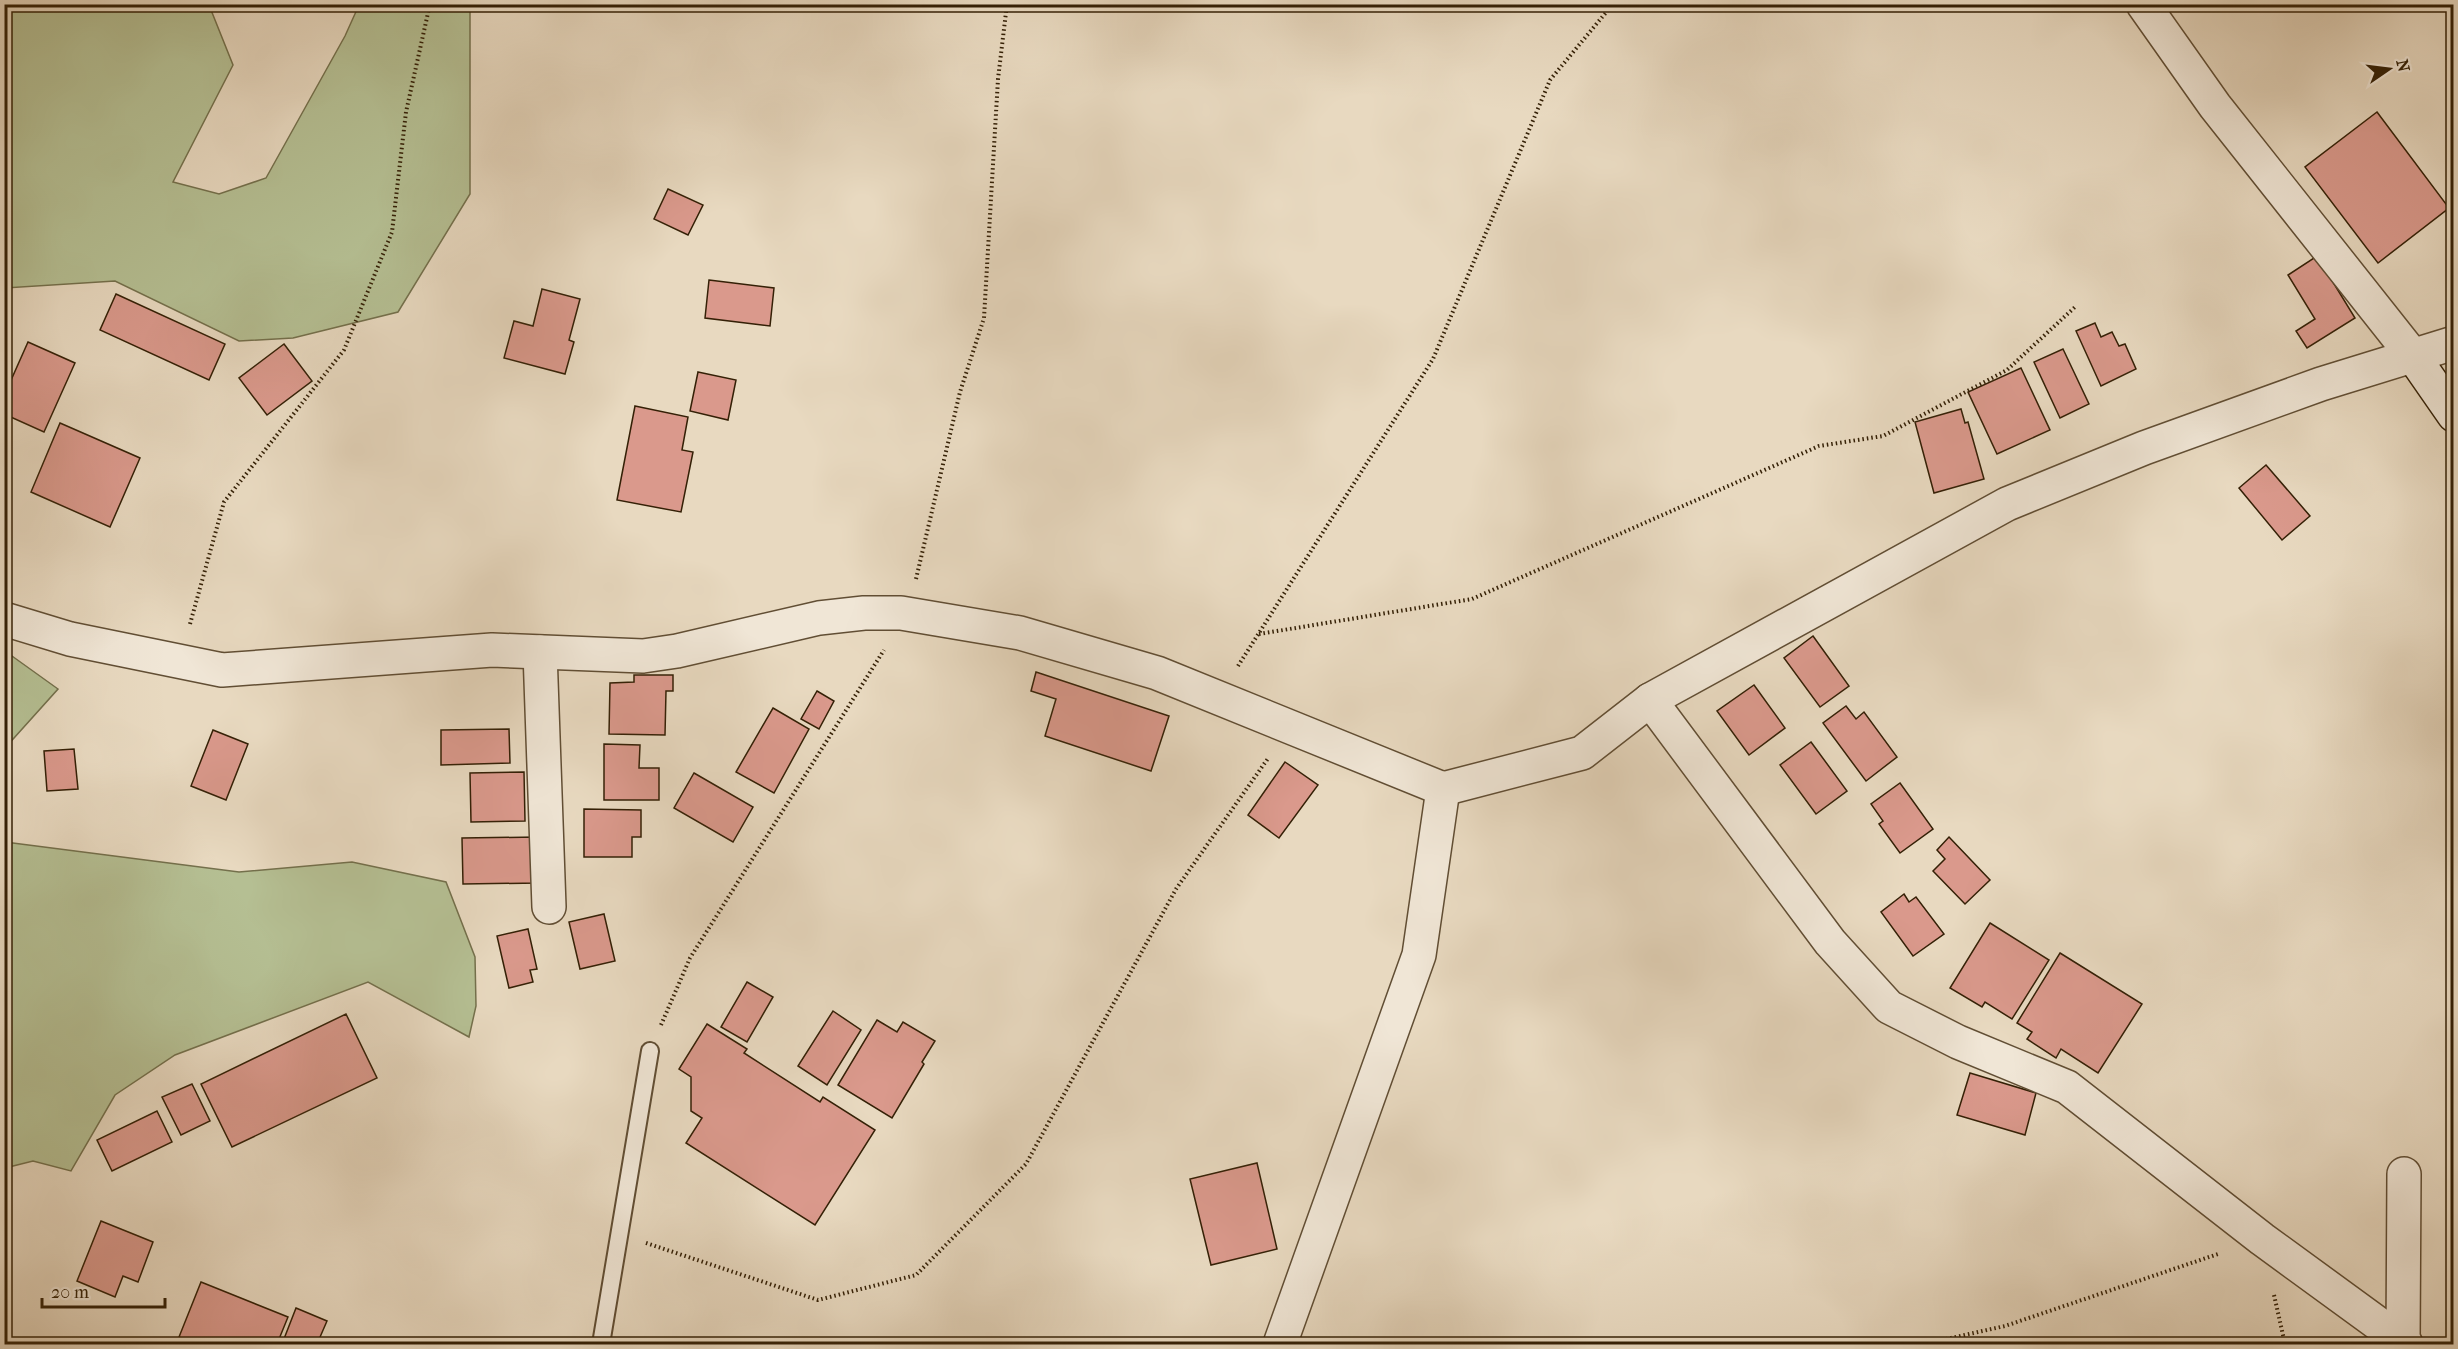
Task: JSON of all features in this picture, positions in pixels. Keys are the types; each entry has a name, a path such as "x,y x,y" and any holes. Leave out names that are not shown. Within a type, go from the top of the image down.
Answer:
{"street":[{"path":"2143,4 2216,106 2413,356 2454,415"},
{"path":"4,619 70,639 222,670 492,650 643,656 677,651 819,618 864,613 908,614 1020,633 1157,673 1443,789 1582,753 1650,700 2007,504 2144,448 2321,384 2454,343"},
{"path":"540,652 549,907"},
{"path":"1650,700 1830,942 1888,1007 1958,1042 2067,1087 2262,1239 2404,1343"},
{"path":"1280,1344 1419,955 1443,789"},
{"path":"2404,1174 2404,1343"}],"lane":[{"path":"601,1344 650,1051"}],"path":[{"path":"180,663 224,502 344,350 392,232 406,112 430,4"},
{"path":"650,1051 690,958 856,691 908,614 960,392 984,318 998,79 1007,4"},
{"path":"1218,698 1432,359 1550,80 1613,4"},
{"path":"1258,634 1472,599 1819,446 1883,436 2007,370 2075,307"},
{"path":"619,1234 818,1300 916,1275 1026,1164 1176,889 1291,728"},
{"path":"1924,1344 2005,1326 2262,1239"}],"green space":[{"path":"5,4 209,5 233,65 173,182 219,194 266,178 345,36 359,5 470,5 470,194 398,312 293,338 239,341 115,281 5,288"},
{"path":"5,651 58,689 5,748"},
{"path":"5,842 239,872 352,862 446,882 475,957 476,1006 469,1037 368,982 175,1055 115,1095 71,1171 33,1161 5,1168"}],"building":[{"path":"2377,112 2449,208 2378,263 2305,167"},
{"path":"668,189 703,205 688,235 654,219"},
{"path":"2317,256 2355,318 2307,348 2296,331 2315,319 2288,275"},
{"path":"709,280 774,288 770,326 705,318"},
{"path":"542,289 580,299 569,340 574,342 565,374 504,358 514,321 533,326"},
{"path":"116,294 225,344 209,380 100,330"},
{"path":"2095,323 2101,337 2112,332 2119,346 2125,344 2136,369 2101,386 2076,331"},
{"path":"28,342 75,363 44,432 4,414 4,396"},
{"path":"284,344 312,381 267,415 239,378"},
{"path":"2063,349 2089,404 2060,418 2034,362"},
{"path":"2021,368 2050,430 1997,454 1968,392"},
{"path":"698,372 736,380 728,420 690,411"},
{"path":"635,406 688,417 682,450 693,452 681,512 617,500"},
{"path":"1961,409 1965,423 1968,422 1984,479 1934,493 1915,422"},
{"path":"60,423 140,458 110,527 31,492"},
{"path":"2266,465 2310,516 2282,540 2239,488"},
{"path":"1813,636 1849,686 1820,707 1784,658"},
{"path":"1036,672 1169,716 1151,771 1045,736 1056,699 1031,691"},
{"path":"634,675 673,675 673,691 666,691 665,735 609,734 610,683 634,682"},
{"path":"1754,685 1785,728 1749,755 1717,711"},
{"path":"817,691 834,701 819,729 801,719"},
{"path":"1846,706 1856,719 1864,712 1897,757 1866,781 1823,723"},
{"path":"773,708 809,729 774,793 736,772"},
{"path":"509,729 510,763 441,765 441,730"},
{"path":"213,730 248,744 226,800 191,786"},
{"path":"1811,742 1847,791 1816,814 1780,765"},
{"path":"604,744 640,745 639,768 659,768 659,800 604,800"},
{"path":"74,749 78,789 47,791 44,751"},
{"path":"1285,762 1318,785 1279,838 1248,815"},
{"path":"524,772 525,821 471,822 470,773"},
{"path":"694,773 753,807 733,842 674,808"},
{"path":"1900,783 1933,829 1900,853 1879,824 1883,821 1871,804"},
{"path":"584,809 641,810 641,837 632,837 632,857 584,857"},
{"path":"537,837 538,883 463,884 462,838"},
{"path":"1949,837 1990,880 1965,904 1933,871 1945,859 1937,850"},
{"path":"1904,894 1909,902 1916,897 1944,934 1913,956 1881,912"},
{"path":"604,914 615,961 580,969 569,922"},
{"path":"1990,923 2049,960 2012,1019 1985,1002 1982,1007 1950,988"},
{"path":"528,929 537,969 530,970 533,982 509,988 497,936"},
{"path":"2060,953 2142,1004 2098,1073 2061,1049 2056,1058 2027,1039 2032,1032 2017,1023"},
{"path":"747,982 773,997 747,1042 721,1027"},
{"path":"833,1011 861,1030 827,1085 798,1066"},
{"path":"346,1014 377,1078 232,1147 201,1084"},
{"path":"877,1020 897,1032 903,1022 935,1041 892,1118 838,1085"},
{"path":"707,1024 747,1049 744,1053 820,1102 823,1097 875,1130 815,1225 686,1143 702,1118 691,1111 691,1077 679,1069"},
{"path":"1970,1073 2036,1093 2025,1135 1957,1115"},
{"path":"192,1084 210,1121 181,1135 162,1097"},
{"path":"157,1111 172,1142 112,1171 97,1140"},
{"path":"1257,1163 1277,1249 1211,1265 1190,1179"},
{"path":"101,1221 153,1242 138,1282 123,1276 115,1297 77,1281"},
{"path":"201,1282 288,1317 277,1344 197,1344 179,1337"},
{"path":"296,1308 327,1321 317,1344 282,1344"}]}
